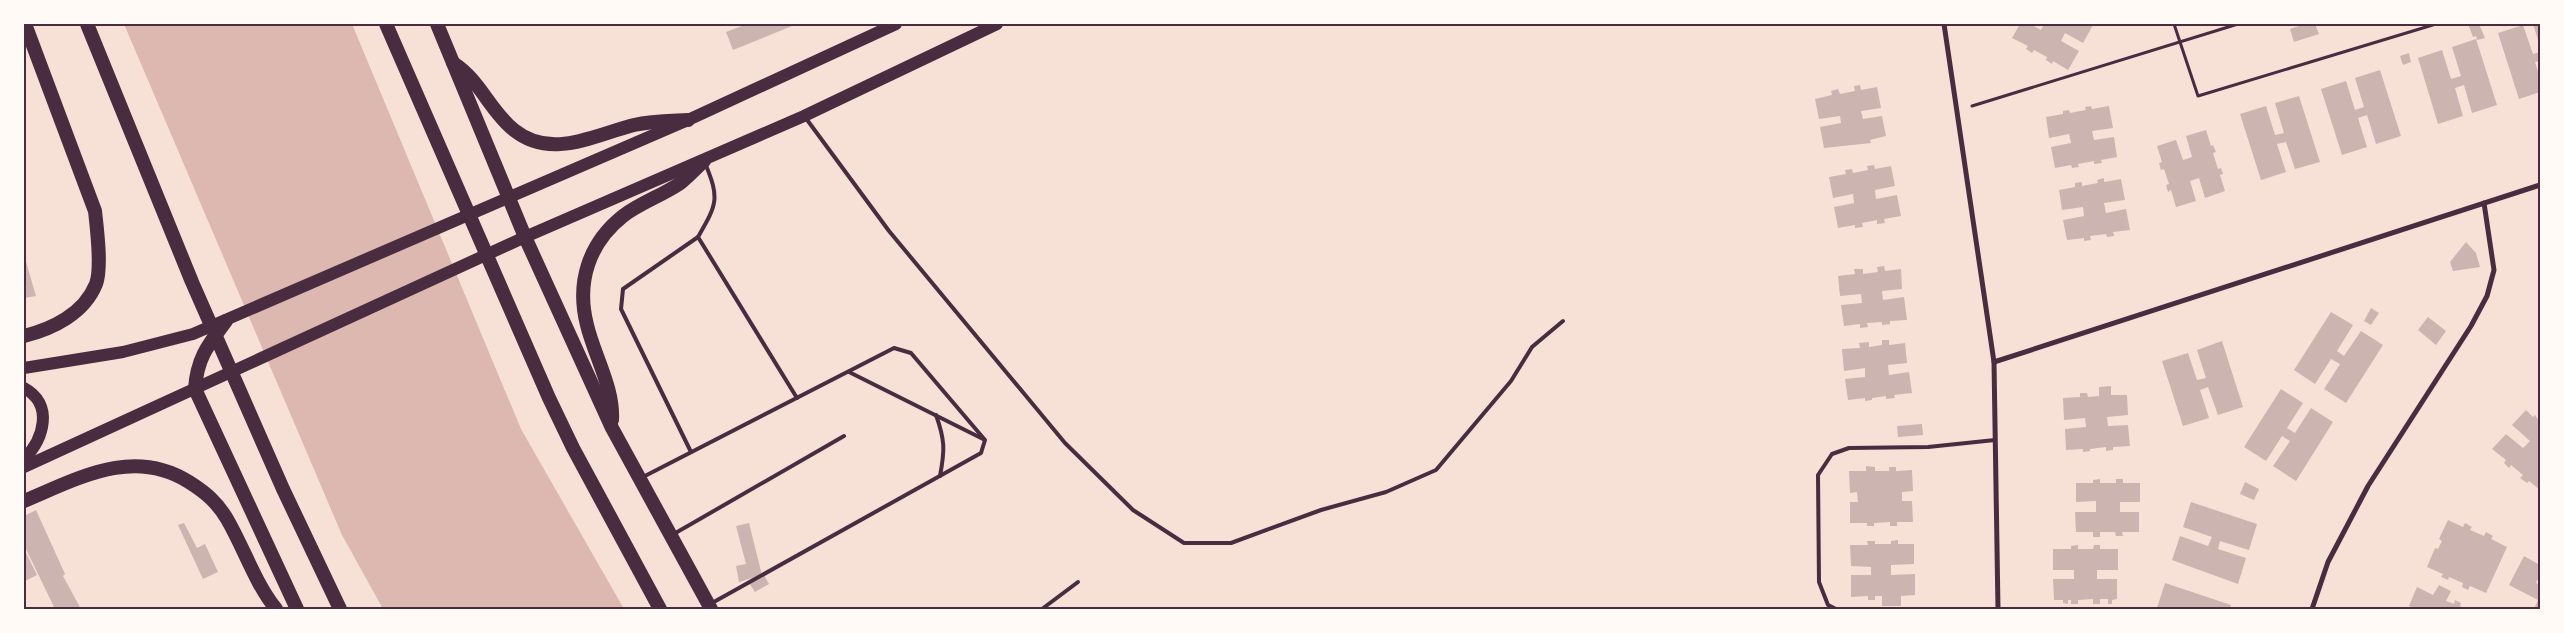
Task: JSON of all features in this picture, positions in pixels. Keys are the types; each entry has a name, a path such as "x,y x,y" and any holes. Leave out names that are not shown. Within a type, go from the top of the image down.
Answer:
{"highway":[{"path":"24,336 55,325 79,310 96,283 99,242 95,211 25,24"},
{"path":"87,24 200,300 292,507 340,609"},
{"path":"386,24 549,398 577,456 660,609"},
{"path":"437,24 508,198 612,428 710,607"},
{"path":"453,63 472,78 505,123 522,136 539,143 556,145 576,142 634,126 688,120"},
{"path":"612,428 612,405 586,324 583,304 584,280 591,254 604,234 624,216 681,182 704,161"},
{"path":"231,318 200,358 196,370 196,389 297,609"},
{"path":"24,501 86,475 126,466 157,466 177,474 214,499 227,518 276,609"}],"main road":[{"path":"24,368 123,352 176,340 193,334 688,120 896,24"},
{"path":"24,467 470,264 525,237 804,116 997,24"},
{"path":"24,388 38,401 43,413 43,428 37,442 24,458"}],"street":[{"path":"1944,24 1994,362 1998,609"},
{"path":"1994,362 2540,185"},
{"path":"2312,609 2328,562 2368,486 2471,326 2487,296 2494,270 2484,203"}],"lane":[{"path":"804,116 889,231 1064,443 1133,510 1184,543 1231,543 1321,510 1386,492 1436,470 1511,381 1532,347 1564,321"},
{"path":"691,452 621,309 623,288 698,237 712,212 715,188 704,161"},
{"path":"698,237 797,398"},
{"path":"640,478 894,348 911,353 985,440"},
{"path":"849,372 985,440"},
{"path":"936,416 944,436 945,448 940,476"},
{"path":"670,536 844,436"},
{"path":"710,607 981,453 985,440"},
{"path":"1836,609 1828,605 1819,582 1818,475 1832,454 1848,448 1928,447 1995,440"},
{"path":"1042,609 1078,582"}],"path":[{"path":"2174,24 2198,96 2436,24"},
{"path":"1957,111 2238,24"}],"shaded area":[{"path":"124,24 352,24 521,429 624,609 383,609 342,535"}],"building":[{"path":"747,24 797,24 733,50 726,32"},
{"path":"2020,24 2030,24 2041,30 2044,24 2093,25 2083,43 2065,33 2061,41 2079,51 2068,70 2053,61 2052,64 2046,60 2047,57 2034,50 2032,53 2026,49 2028,46 2012,38"},
{"path":"2305,24 2315,24 2319,34 2294,42 2290,29"},
{"path":"2468,24 2479,24 2485,38 2477,40 2476,36 2473,37"},
{"path":"2533,24 2540,24 2540,46"},
{"path":"2523,25 2533,54 2540,52 2540,61 2535,62 2540,78 2540,92 2519,99 2498,33"},
{"path":"2476,39 2497,105 2472,113 2464,85 2455,88 2463,116 2438,124 2418,58 2442,50 2451,79 2461,76 2452,47"},
{"path":"2409,53 2411,62 2403,65 2400,56"},
{"path":"2380,70 2401,136 2376,144 2367,115 2358,118 2367,147 2342,155 2321,89 2346,81 2355,110 2364,107 2355,78"},
{"path":"1860,85 1861,90 1877,87 1881,108 1861,111 1863,119 1882,116 1886,136 1870,140 1871,143 1824,148 1820,127 1841,123 1840,116 1819,119 1815,99 1832,95 1831,91 1838,89 1840,94 1855,91 1854,86"},
{"path":"2299,96 2320,162 2295,169 2286,142 2277,144 2286,172 2261,180 2240,114 2266,106 2275,135 2284,133 2275,103"},
{"path":"2091,106 2092,109 2109,106 2113,128 2092,131 2094,140 2114,137 2117,157 2101,160 2102,163 2094,164 2094,161 2078,164 2079,167 2072,168 2071,165 2055,168 2051,147 2071,143 2069,134 2049,138 2046,117 2063,114 2063,111 2069,110 2070,113 2086,110 2085,107"},
{"path":"2206,130 2211,146 2213,145 2216,152 2213,153 2218,169 2221,168 2223,174 2220,175 2225,191 2205,198 2199,178 2190,181 2196,201 2176,207 2171,190 2168,192 2166,185 2169,184 2164,169 2161,170 2159,163 2162,162 2157,146 2176,140 2183,160 2192,157 2186,136"},
{"path":"1874,165 1875,169 1891,166 1895,186 1875,190 1876,199 1897,195 1901,216 1884,219 1885,223 1877,224 1877,220 1862,223 1863,227 1855,228 1855,225 1838,228 1834,207 1854,203 1853,194 1833,198 1829,177 1846,174 1845,170 1852,169 1853,173 1868,170 1867,166"},
{"path":"2104,178 2104,182 2121,179 2125,200 2104,203 2106,213 2126,209 2130,230 2113,232 2114,236 2107,237 2106,234 2090,236 2091,240 2084,241 2084,238 2067,240 2063,220 2084,216 2083,207 2062,210 2059,190 2075,187 2075,183 2082,182 2082,186 2098,183 2097,180"},
{"path":"2466,242 2476,253 2480,267 2453,271 2450,262"},
{"path":"24,255 36,296 24,298"},
{"path":"1884,266 1885,271 1901,269 1902,289 1882,291 1883,300 1904,297 1907,320 1890,321 1890,324 1882,325 1882,322 1867,323 1868,327 1860,328 1860,324 1844,326 1841,305 1862,303 1861,294 1840,296 1838,276 1855,274 1854,269 1863,269 1863,274 1878,272 1877,267"},
{"path":"2371,308 2379,313 2371,325 2364,321"},
{"path":"2331,312 2353,325 2337,351 2344,356 2361,331 2383,345 2346,403 2324,389 2340,364 2331,359 2315,384 2294,370"},
{"path":"2428,317 2446,331 2436,345 2418,330"},
{"path":"1882,340 1889,340 1889,345 1905,343 1907,363 1888,365 1889,375 1909,372 1912,393 1894,395 1895,398 1886,399 1886,396 1865,401 1865,398 1848,400 1845,379 1865,377 1865,368 1844,371 1842,349 1860,348 1859,343 1869,342 1869,347 1882,345"},
{"path":"2222,341 2243,407 2218,415 2208,387 2200,390 2209,418 2183,426 2162,361 2188,353 2197,380 2206,378 2197,350"},
{"path":"2111,386 2111,395 2127,395 2128,415 2107,417 2108,426 2128,425 2130,446 2113,447 2113,450 2106,451 2106,447 2083,452 2083,449 2066,450 2065,429 2086,427 2085,418 2064,420 2063,398 2080,397 2080,393 2087,393 2088,397 2099,396 2099,387"},
{"path":"2281,389 2303,403 2287,428 2295,433 2311,408 2333,422 2296,481 2273,466 2290,441 2282,436 2266,461 2244,447"},
{"path":"2526,410 2533,417 2535,415 2539,421 2540,419 2540,490 2529,481 2527,483 2520,478 2523,475 2511,465 2509,468 2504,463 2506,460 2492,449 2506,434 2523,448 2530,441 2512,425"},
{"path":"1922,424 1923,435 1898,437 1897,426"},
{"path":"1866,466 1875,467 1875,471 1889,471 1889,467 1896,467 1896,471 1912,470 1913,491 1902,492 1902,501 1912,501 1913,522 1897,522 1897,526 1890,526 1890,522 1874,523 1874,526 1867,526 1867,523 1850,523 1850,502 1858,502 1857,492 1850,493 1849,471 1866,471"},
{"path":"2100,479 2100,483 2116,483 2116,479 2123,479 2123,483 2140,483 2140,502 2120,502 2120,512 2139,512 2139,532 2122,532 2123,536 2116,536 2115,532 2100,532 2100,537 2093,537 2093,532 2076,532 2075,512 2096,512 2096,501 2076,502 2076,483 2093,483 2093,480"},
{"path":"2245,482 2259,489 2254,500 2240,494"},
{"path":"2191,502 2257,524 2249,550 2220,541 2218,549 2246,558 2238,584 2172,560 2180,536 2208,546 2212,537 2183,527"},
{"path":"36,510 65,574 63,576 81,609 55,609 24,545 24,516"},
{"path":"2448,520 2463,527 2465,523 2472,527 2470,530 2484,536 2486,532 2493,536 2491,539 2507,547 2486,593 2470,586 2468,590 2462,587 2463,583 2449,577 2448,580 2441,577 2443,574 2427,567 2435,548 2438,549 2442,541 2439,539"},
{"path":"184,523 197,548 205,544 218,572 203,579 178,525"},
{"path":"749,523 762,575 739,582 736,566 746,564 736,526"},
{"path":"1898,540 1898,544 1914,544 1914,564 1891,565 1891,575 1915,574 1915,595 1901,596 1901,606 1882,606 1882,596 1875,596 1875,600 1868,600 1868,596 1851,597 1851,575 1871,575 1871,567 1851,566 1850,545 1868,545 1867,541 1875,541 1875,544 1891,544 1891,541"},
{"path":"2078,545 2078,549 2093,549 2094,545 2100,545 2100,549 2118,549 2118,570 2097,570 2097,579 2117,579 2117,599 2112,600 2112,604 2108,604 2108,599 2100,599 2100,604 2093,604 2093,599 2078,600 2078,604 2071,604 2071,600 2068,600 2068,604 2063,603 2063,600 2054,600 2053,579 2074,579 2074,570 2053,570 2053,549 2071,549 2071,546"},
{"path":"24,549 37,575 25,581 24,579"},
{"path":"2524,556 2540,565 2540,575 2536,583 2540,585 2540,609 2534,609 2538,600 2509,585"},
{"path":"764,575 769,584 755,592 749,583"},
{"path":"2165,583 2231,605 2230,609 2157,608"},
{"path":"2439,585 2451,591 2446,601 2454,604 2455,600 2466,609 2415,609 2409,606 2417,587 2433,595"}]}
